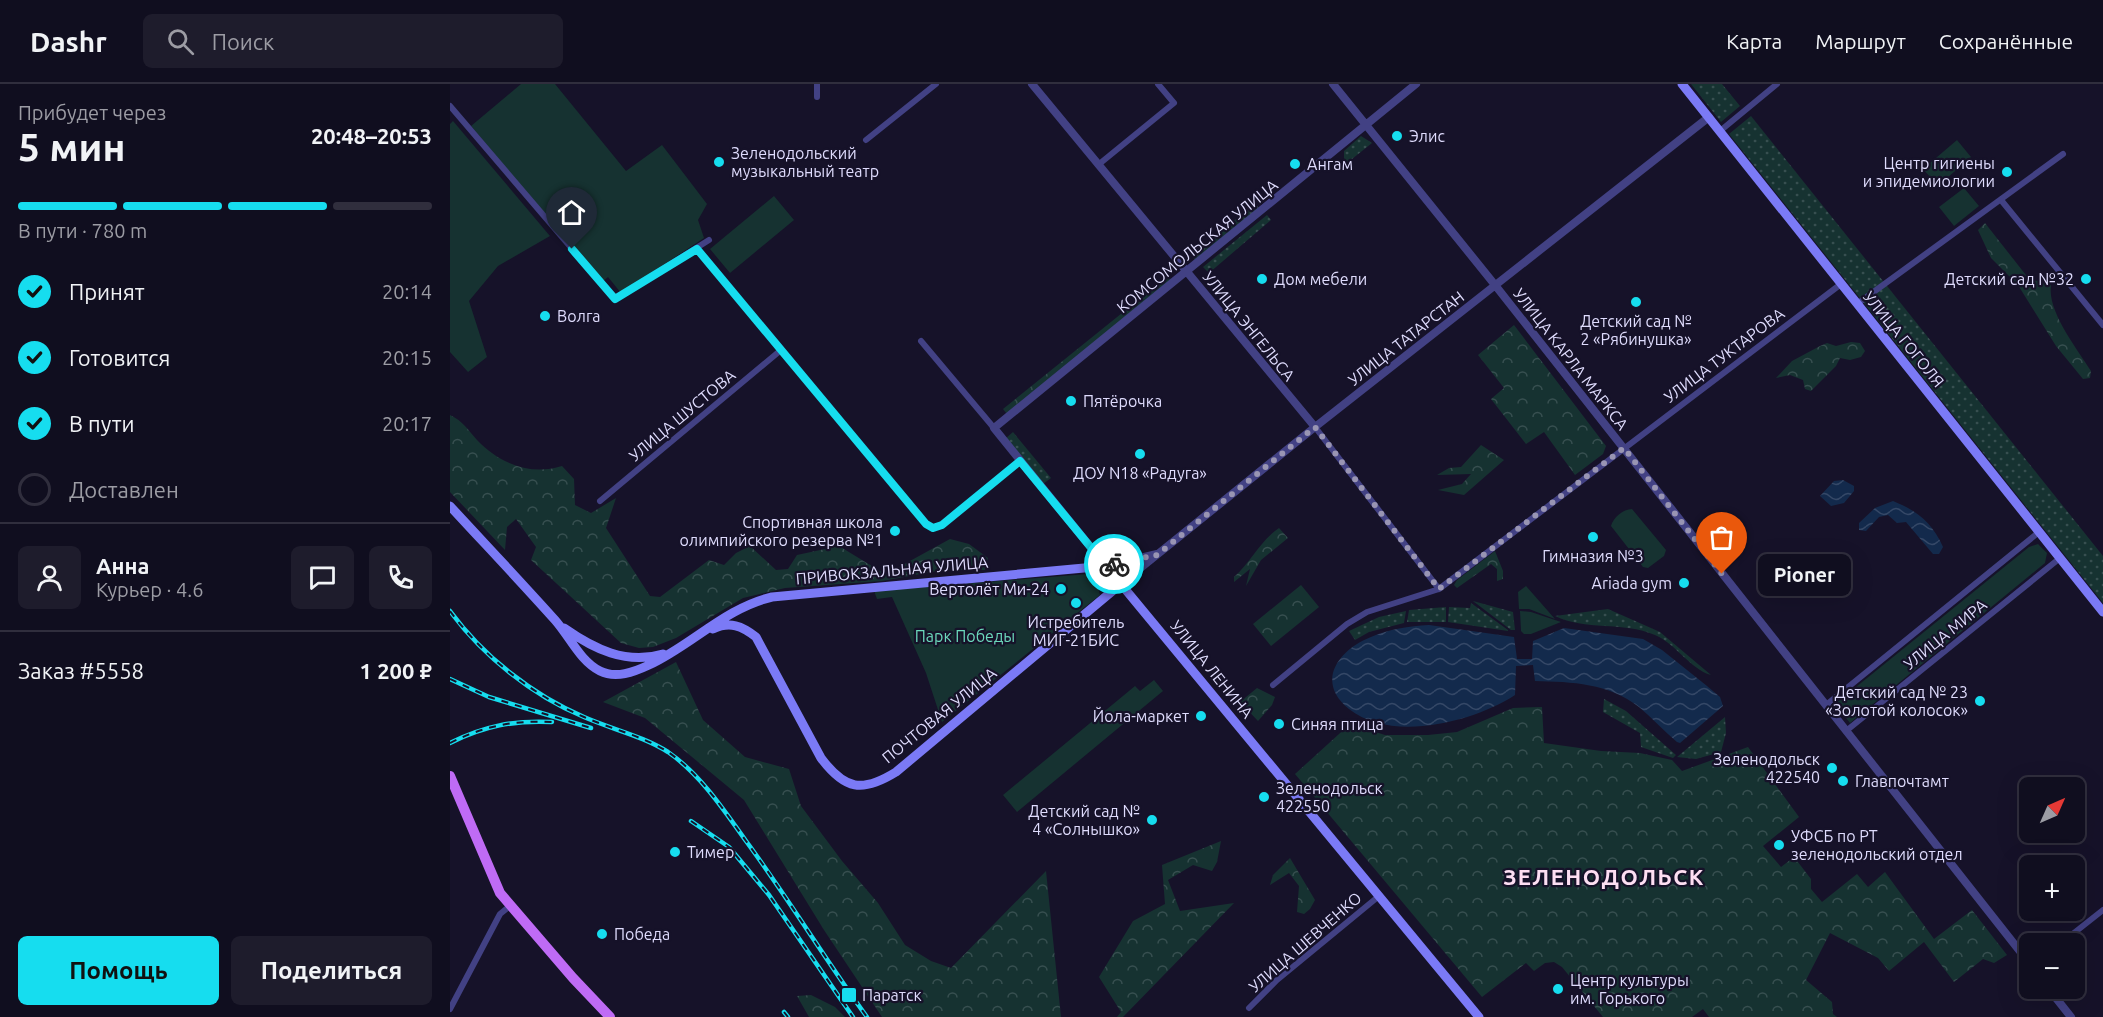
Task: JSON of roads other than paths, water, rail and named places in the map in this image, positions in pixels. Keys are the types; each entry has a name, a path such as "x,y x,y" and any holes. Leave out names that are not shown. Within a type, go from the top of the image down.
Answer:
{"main road":[{"name":"УЛИЦА ГОГОЛЯ","path":"1682,84 2103,612"},
{"path":"450,506 558,623 591,665 611,675 631,672 648,666 692,639"},
{"name":"УЛИЦА ЛЕНИНА","path":"1106,566 1479,1017"},
{"name":"ПРИВОКЗАЛЬНАЯ УЛИЦА","path":"692,639 734,610 772,597 1106,566"},
{"name":"ПОЧТОВАЯ УЛИЦА","path":"692,639 719,626 733,624 744,627 756,637 821,759 835,777 849,784 865,787 879,783 896,772 1122,584"},
{"path":"558,623 595,647 629,658 644,658 674,651"},
{"path":"450,776 500,892 610,1017"}],"street":[{"path":"817,84 817,98"},
{"path":"866,140 936,84"},
{"name":"УЛИЦА ЭНГЕЛЬСА","path":"1032,84 1315,427 1439,589"},
{"path":"1098,165 1174,103 1158,84"},
{"name":"УЛИЦА КАРЛА МАРКСА","path":"1333,84 1495,285 2019,950"},
{"name":"КОМСОМОЛЬСКАЯ УЛИЦА","path":"994,428 1416,84"},
{"path":"1720,131 1777,84"},
{"path":"450,106 615,299 709,240"},
{"name":"УЛИЦА ТАТАРСТАН","path":"1122,584 1315,427 1709,117"},
{"path":"1857,304 2063,154"},
{"path":"2001,200 2103,325"},
{"path":"697,249 926,524 933,528 942,525 1020,461"},
{"name":"УЛИЦА ТУКТАРОВА","path":"1273,685 1331,636 1357,618 1439,589 1841,284"},
{"name":"УЛИЦА ЛЕНИНА","path":"921,341 1106,566"},
{"name":"УЛИЦА ШУСТОВА","path":"600,501 781,350"},
{"name":"УЛИЦА МИРА","path":"1826,705 2039,532"},
{"path":"1106,566 1157,555"},
{"name":"УЛИЦА МИРА","path":"1846,731 2060,558"},
{"name":"УЛИЦА ШЕВЧЕНКО","path":"1249,1008 1277,980 1379,896"},
{"path":"450,1009 500,914 511,905"},
{"path":"2074,933 2103,910"},
{"path":"2057,999 2071,1017"}],"water":[{"path":"1843,480 1854,486 1854,491 1844,503 1831,506 1820,496 1834,481"},
{"path":"1893,501 1916,513 1929,524 1943,547 1939,554 1933,554 1906,522 1897,523 1888,515 1879,517 1866,531 1859,530 1859,523 1875,508"},
{"path":"1429,625 1514,637 1517,659 1532,659 1533,641 1564,628 1643,639 1662,650 1707,686 1720,697 1723,706 1680,743 1627,699 1590,685 1535,681 1533,665 1516,666 1515,695 1478,713 1432,725 1409,727 1387,725 1367,719 1349,709 1339,699 1333,688 1332,678 1341,658 1349,650 1385,632"}],"railway":[{"path":"450,611 493,659 527,686 584,717 658,746 691,771 711,793 777,884 867,1017"},
{"path":"450,679 489,697 591,728"},
{"path":"450,743 475,732 500,725 552,722"},
{"path":"691,821 729,847 769,895 853,1017"},
{"path":"784,1012 788,1017"}],"place":[{"name":"Элис","path":"1397,136"},
{"name":"Зеленодольский музыкальный театр","path":"719,162"},
{"name":"Ангам","path":"1295,164"},
{"name":"Центр гигиены и эпидемиологии","path":"2007,172"},
{"name":"Дом мебели","path":"1262,279"},
{"name":"Детский сад №32","path":"2086,279"},
{"name":"Детский сад № 2 «Рябинушка»","path":"1636,302"},
{"name":"Волга","path":"545,316"},
{"name":"Пятёрочка","path":"1071,401"},
{"name":"ДОУ N18 «Радуга»","path":"1140,454"},
{"name":"Спортивная школа олимпийского резерва №1","path":"895,531"},
{"name":"Гимназия №3","path":"1593,537"},
{"name":"Pioner","path":"1722,574"},
{"name":"Ariada gym","path":"1684,583"},
{"name":"Вертолёт Ми-24","path":"1061,589"},
{"name":"Истребитель МИГ-21БИС","path":"1076,603"},
{"name":"Детский сад № 23 «Золотой колосок»","path":"1980,701"},
{"name":"Йола-маркет","path":"1201,716"},
{"name":"Синяя птица","path":"1279,724"},
{"name":"Зеленодольск 422540","path":"1832,768"},
{"name":"Главпочтамт","path":"1843,781"},
{"name":"Зеленодольск 422550","path":"1264,797"},
{"name":"Детский сад № 4 «Солнышко»","path":"1152,820"},
{"name":"УФСБ по РТ зеленодольский отдел","path":"1779,845"},
{"name":"Тимер","path":"675,852"},
{"name":"Победа","path":"602,934"},
{"name":"Центр культуры им. Горького","path":"1558,989"},
{"name":"Паратск","path":"849,995"}],"district":[{"name":"ЗЕЛЕНОДОЛЬСК","path":"1604,876"}],"park label":[{"name":"Парк Победы","path":"965,636"}]}
